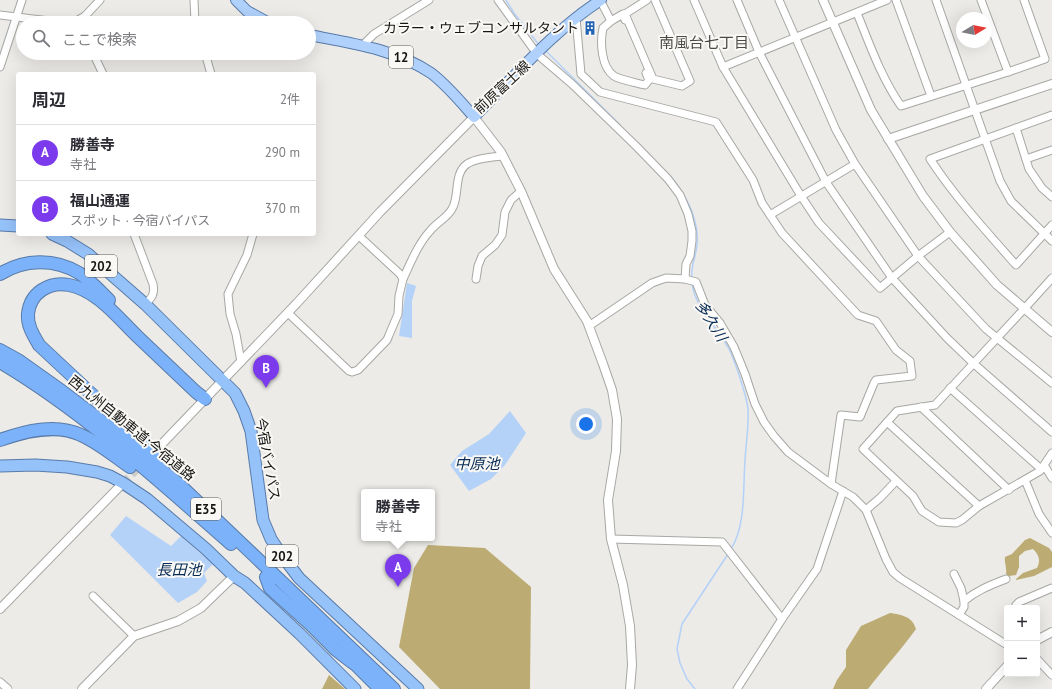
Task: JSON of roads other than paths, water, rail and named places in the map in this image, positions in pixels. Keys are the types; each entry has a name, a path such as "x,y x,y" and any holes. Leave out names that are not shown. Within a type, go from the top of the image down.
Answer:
{"highway":[{"path":"0,226 16,226"},
{"name":"今宿バイパス","path":"56,236 88,254 145,304 235,393 244,411 251,431 263,520 271,539 280,554 299,578 418,689"},
{"path":"0,274 23,263 36,262 53,263 79,273 89,280 199,386 205,399"},
{"path":"180,485 145,444 39,345 31,332 28,314 34,298 41,290 52,284 69,284 86,290 103,303 205,399"},
{"name":"西九州自動車道;今宿道路","path":"0,350 18,360 63,392 104,423 180,485 358,662 380,689"},
{"name":"西九州自動車道;今宿道路","path":"0,362 57,400 98,431 271,577"},
{"path":"0,440 18,434 38,430 57,429 80,434 106,450 150,481 251,561"},
{"path":"0,466 35,465 67,467 97,472 110,476 123,483 169,518 206,549 234,576 245,583 271,606 355,689"},
{"name":"西九州自動車道;今宿道路","path":"358,662 394,689"}],"main road":[{"path":"236,0 247,11 256,16"},
{"name":"前原富士線","path":"316,36 363,45 403,58 432,74 450,90 474,117 548,43 576,18 601,0"}],"street":[{"path":"0,67 13,17 22,0"},
{"path":"85,16 100,0"},
{"path":"194,0 195,16"},
{"path":"363,45 374,34 429,0"},
{"path":"498,0 537,54 575,84 653,163 680,195 688,214 692,231 690,256 686,264 690,280 734,347 755,404 764,422 774,436 788,452 858,502 866,510 886,559 893,572 900,578 1004,642"},
{"path":"601,0 611,21"},
{"path":"647,0 625,14 653,79 682,86 690,81 655,0"},
{"path":"694,0 723,67 801,196 819,223 880,288 918,256 950,232"},
{"path":"737,0 759,52 826,182 892,278 947,338 973,363 1052,432"},
{"path":"779,0 836,130 855,164 918,256 986,329 1052,383"},
{"path":"823,0 871,110 923,196 950,232 997,285 1052,331"},
{"path":"723,67 887,0"},
{"path":"896,0 931,96"},
{"path":"936,0 1000,181 1010,201 1052,241"},
{"path":"981,0 1008,72"},
{"path":"857,12 887,84 901,106 1045,59 1024,0"},
{"path":"622,14 649,80 645,85 614,76 606,66 601,36 602,28 611,21 622,14"},
{"path":"0,15 16,17"},
{"path":"576,18 581,74 591,85 600,92 716,122 753,180 762,203 782,233 858,315 876,321 896,350 910,361 912,376 876,380 874,382 860,417 841,415 831,484"},
{"path":"96,60 101,72"},
{"path":"206,60 210,72"},
{"path":"575,84 591,85"},
{"path":"888,139 1052,84"},
{"path":"1052,115 930,159 941,176 966,208 1016,265 1052,225"},
{"path":"158,448 288,313 380,212 474,117 503,156 522,191 554,269 589,326 604,364 612,390 617,419 616,451 608,500 611,539 623,585 630,626 632,665 630,689"},
{"path":"1016,128 1029,170 1042,188 1052,197"},
{"path":"1026,159 1052,150"},
{"path":"288,313 349,371 355,372 389,335 398,314 399,296 403,278 422,241 430,230 452,209 456,196 458,179 462,170 467,164 477,160 503,156"},
{"path":"770,215 855,164"},
{"path":"476,279 478,266 482,256 495,246 502,235 505,212 512,200 522,191"},
{"path":"135,236 153,284 154,292 145,304"},
{"path":"241,362 236,334 230,314 228,294 247,255 252,236"},
{"path":"359,236 403,278"},
{"path":"589,326 652,283 666,278 690,280"},
{"path":"1052,278 935,404 897,411 863,449 913,496 922,511 938,522 956,523 979,506 1040,471 1052,453"},
{"path":"950,388 1042,467 1052,478"},
{"path":"921,406 1009,490"},
{"path":"887,422 979,506"},
{"path":"1026,480 1039,514 1052,533"},
{"path":"866,510 896,481"},
{"path":"0,610 123,483"},
{"path":"737,689 782,619 817,569 843,491"},
{"path":"611,539 722,542 782,619"},
{"path":"954,574 961,588 964,601 964,607 959,615"},
{"path":"82,689 134,636 178,621 201,608 234,576"},
{"path":"964,601 977,591 1006,579"},
{"path":"1016,605 1019,602 1052,588"},
{"path":"93,596 134,636"},
{"path":"1040,638 1052,632"},
{"path":"1040,662 1052,675"},
{"path":"986,689 1004,669"},
{"path":"0,682 8,689"}],"water":[{"path":"407,283 416,286 412,301 412,338 399,336"},
{"name":"中原池","path":"510,411 526,433 505,465 491,479 469,491 450,465 462,451 489,434"},
{"name":"長田池","path":"126,516 171,546 181,536 213,564 204,573 207,581 197,592 178,603 110,535"}],"waterway":[{"path":"14,13 18,0"},
{"name":"多久川","path":"506,0 514,13 539,45"},
{"path":"0,55 12,19"},
{"name":"多久川","path":"545,50 620,125"},
{"name":"多久川","path":"672,178 680,189"},
{"name":"多久川","path":"683,194 692,212 697,232 697,245 692,270 692,279"},
{"name":"多久川","path":"692,283 694,293 703,311 731,353 744,389 748,409 743,506 736,540 731,549"},
{"name":"多久川","path":"695,689 687,679 680,663 677,649 682,624 728,554"}],"tunnel":[{"path":"123,483 143,463"}],"place":[{"name":"カラー・ウェブコンサルタント","path":"590,28"},
{"name":"福山通運","path":"266,388"},
{"name":"勝善寺","path":"398,587"}],"district":[{"name":"南風台七丁目","path":"704,43"}]}
